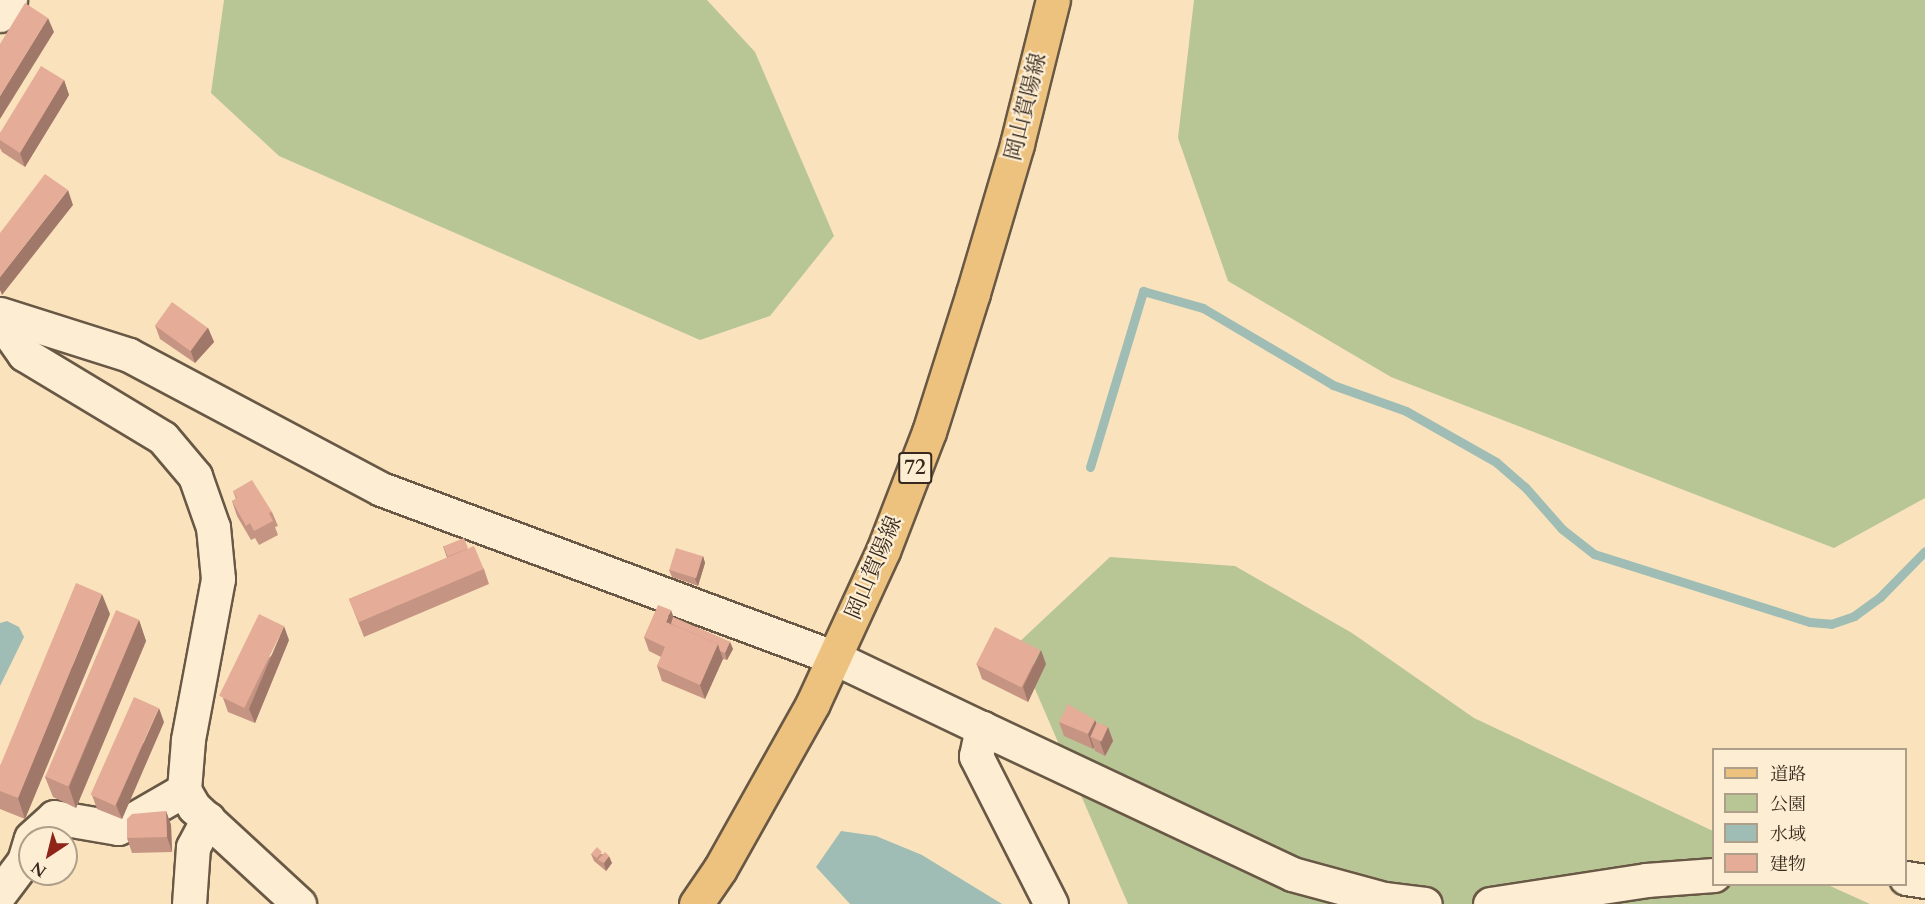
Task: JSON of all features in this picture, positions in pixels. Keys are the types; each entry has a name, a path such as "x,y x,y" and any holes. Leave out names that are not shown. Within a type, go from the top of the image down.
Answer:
{"main road":[{"name":"岡山賀陽線","path":"696,904 726,859 835,658 883,550 929,432 1017,144 1053,0"}],"street":[{"path":"0,15 10,0"},
{"path":"0,314 129,355 381,489 835,658 1292,874 1365,895 1425,904"},
{"path":"0,320 24,354 163,438 195,476 213,527 218,579 189,728 184,790 208,819 299,904"},
{"path":"982,728 976,756 1051,904"},
{"path":"45,826 54,818 118,828 184,790"},
{"path":"189,904 193,847 208,819"},
{"path":"0,892 18,869"},
{"path":"1490,904 1646,880 1712,875"},
{"path":"1907,878 1925,881"}],"green space":[{"path":"224,0 707,0 755,52 834,236 770,316 700,340 279,156 211,93"},
{"path":"1194,0 1925,0 1925,498 1834,548 1391,377 1228,281 1178,138"},
{"path":"1110,557 1235,566 1352,633 1474,718 1712,831 1712,886 1830,886 1870,904 1128,904 1016,645"}],"water":[{"path":"7,621 19,627 24,637 0,686 0,623"},
{"path":"841,831 876,836 922,855 1002,904 850,904 816,867"}],"building":[{"path":"25,3 48,18 0,96 0,44"},
{"path":"41,66 64,80 20,153 0,140 0,133"},
{"path":"45,174 68,190 0,277 0,233"},
{"path":"172,302 208,328 191,351 155,325"},
{"path":"252,480 272,512 269,513 273,521 254,531 250,523 246,526 232,501 237,498 233,491"},
{"path":"464,538 468,548 448,556 444,546"},
{"path":"474,546 484,569 359,622 349,599"},
{"path":"676,548 703,556 696,578 669,570"},
{"path":"76,583 102,594 18,798 0,791 0,766"},
{"path":"658,605 671,610 666,622 718,644 700,685 657,666 665,647 644,637"},
{"path":"116,610 139,620 68,786 45,777"},
{"path":"259,614 284,626 244,708 219,696"},
{"path":"673,617 730,642 725,653 720,651 718,644 671,624"},
{"path":"995,627 1040,650 1021,688 976,664"},
{"path":"134,697 159,708 115,806 90,795"},
{"path":"1068,704 1095,720 1088,734 1059,722"},
{"path":"1097,722 1108,727 1101,741 1090,737"},
{"path":"166,811 167,837 127,838 127,819 132,814"},
{"path":"597,847 602,852 597,858 591,854"},
{"path":"605,852 609,856 604,863 598,860"}],"waterway":[{"path":"1090,467 1143,291 1203,308 1333,385 1406,411 1496,462 1525,487 1562,529 1594,554 1810,622 1831,624 1854,616 1880,597 1925,551"}]}
